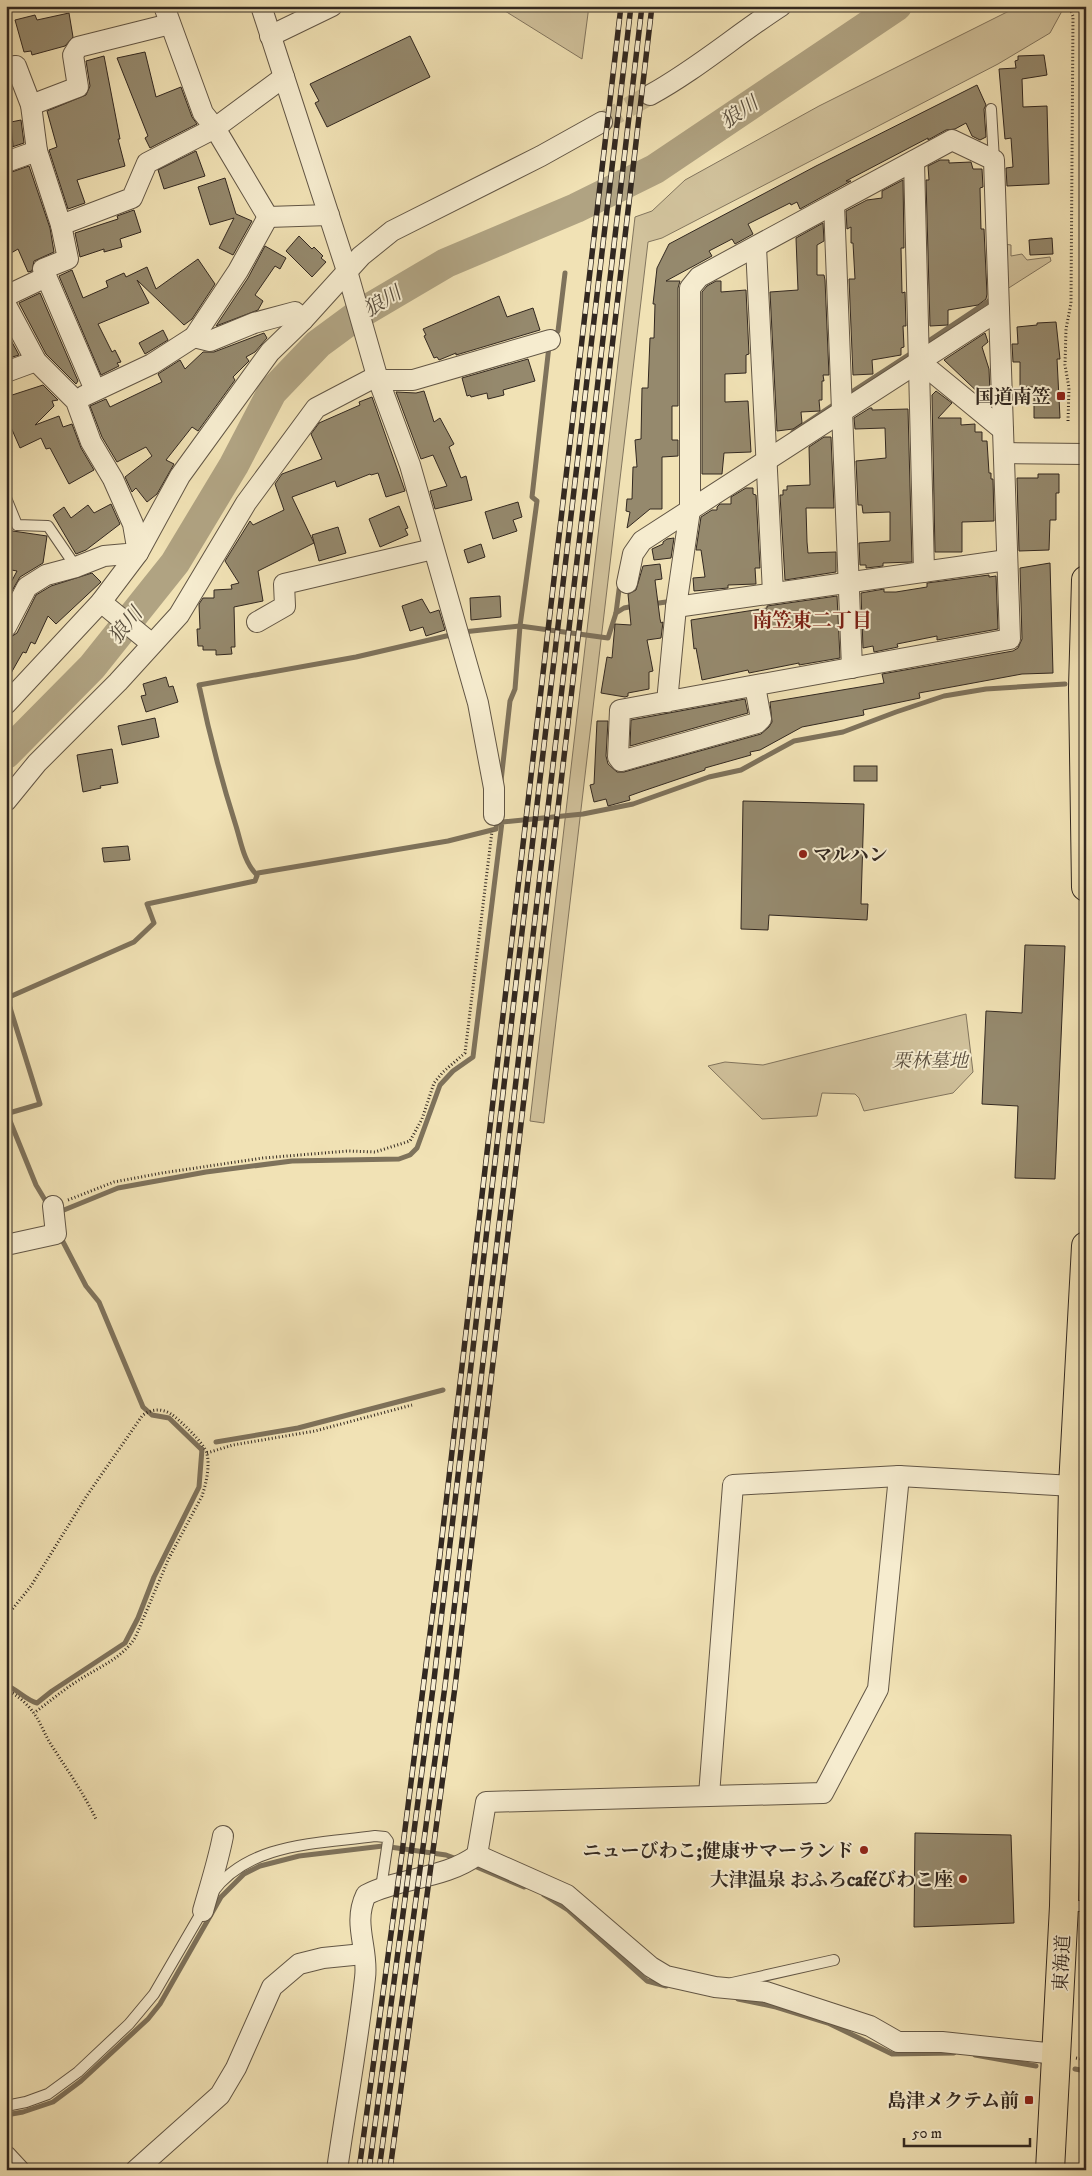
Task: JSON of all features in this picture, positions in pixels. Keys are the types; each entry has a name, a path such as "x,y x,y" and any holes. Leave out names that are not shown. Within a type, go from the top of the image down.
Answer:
{"highway":[{"path":"1086,580 1086,887"},
{"name":"東海道","path":"1050,2170 1056,2054 1075,1906 1079,1484 1086,1246"}],"street":[{"path":"261,6 347,271 378,378 410,465 478,703 494,788 494,815"},
{"path":"270,36 332,6"},
{"path":"650,95 682,78 746,29 781,6"},
{"path":"31,105 78,87 73,55 78,47 167,15 203,113 215,128 268,217"},
{"path":"6,67 16,66 31,105 38,151 61,225 68,259 43,269 95,390"},
{"path":"61,225 132,198 148,163 215,128 284,77"},
{"path":"6,704 102,604 138,553 180,476 270,352 303,320 361,256 392,231 541,156 602,122"},
{"path":"666,702 676,607 690,510 690,288 699,277 952,140 994,160 1010,640 852,668 755,686 666,702 620,710 618,757 621,761 757,723 761,719 755,686"},
{"path":"6,162 38,151"},
{"path":"914,160 924,572"},
{"path":"834,204 852,668"},
{"path":"268,217 329,215"},
{"path":"76,402 95,390 152,364 194,337 238,271 268,217"},
{"path":"756,247 773,593"},
{"path":"6,296 46,277"},
{"path":"6,305 36,361 76,402 91,442 113,479 133,524 138,553"},
{"path":"627,583 633,554 636,547 642,541 999,310"},
{"path":"194,337 210,341 254,323 295,312 303,320"},
{"path":"6,801 37,763 118,682 150,643 179,615 246,503 316,408 378,378 413,380 550,340"},
{"path":"6,372 36,361"},
{"path":"919,361 1003,430"},
{"path":"1004,453 1086,454"},
{"path":"257,622 285,606 284,584 434,549"},
{"path":"9,615 27,586 46,575 76,567 104,556 138,553"},
{"path":"676,607 1008,560"},
{"path":"102,604 150,643"},
{"path":"6,1245 56,1234 53,1206"},
{"path":"709,1795 733,1485 899,1476 1079,1484"},
{"path":"470,1859 486,1802 823,1793 878,1689 899,1476"},
{"path":"203,1911 211,1881 218,1865 223,1836"},
{"path":"337,2170 366,1975 360,1928 361,1905 366,1895 381,1888 442,1872 470,1859 567,1895 651,1966 666,1976 715,1987 766,1992 870,2026 898,2042 942,2042 1056,2054"},
{"path":"136,2170 220,2095 236,2068 272,1987 299,1964 324,1958 363,1954"},
{"path":"6,2156 19,2170"}],"lane":[{"path":"991,109 994,160"},
{"path":"6,498 17,525 48,526 76,567"},
{"path":"6,2106 26,2102 48,2094 78,2072 129,2024 154,1994 213,1892 236,1868 264,1854 287,1848 375,1836 384,1837 388,1841 381,1888"},
{"path":"715,1987 834,1960"}],"path":[{"path":"1068,421 1069,388 1065,356 1066,329 1071,303 1073,139 1073,16 1069,6"},
{"path":"53,1206 114,1182 162,1173 263,1158 348,1151 374,1152 410,1141 422,1119 434,1083 443,1072 465,1053 494,815"},
{"path":"208,1453 233,1445 315,1431 412,1405"},
{"path":"6,1617 31,1586 86,1497 142,1416 148,1411 158,1410 171,1413 202,1444 208,1453 205,1487 202,1496 170,1558 135,1638 119,1656 79,1680 34,1713"},
{"path":"6,1691 17,1696 34,1713 96,1819"}],"green space":[{"path":"497,6 589,6 582,59"},
{"path":"1019,6 1062,6 1062,11 1050,33 998,64 662,238 648,242 544,1123 530,1121 635,217 652,211 685,180 819,106"},
{"path":"1004,244 1011,245 1011,256 1022,254 1027,260 1050,257 1051,261 1004,291"},
{"name":"栗林墓地","path":"966,1014 973,1072 953,1093 864,1111 859,1098 855,1094 822,1093 817,1116 762,1119 708,1066 725,1062 763,1065"}],"building":[{"path":"69,13 73,37 65,46 32,55 31,51 24,52 15,20 35,15 37,20"},
{"path":"410,36 430,77 327,127 315,103 319,101 310,84"},
{"path":"145,52 156,97 181,87 192,117 197,124 150,148 145,138 148,136 117,58"},
{"path":"1044,55 1047,75 1022,79 1023,107 1047,106 1049,184 1007,186 1006,168 1013,167 1011,138 1005,139 999,69 1016,68 1015,61 1018,60 1018,56"},
{"path":"104,56 120,139 118,139 125,166 77,180 85,203 68,209 49,150 57,147 47,111 86,95 90,86 86,61"},
{"path":"977,85 986,105 984,109 986,137 980,140 972,136 966,123 955,129 946,130 928,140 928,138 846,181 851,181 800,209 797,202 791,205 790,203 748,224 753,234 735,244 732,239 709,251 712,256 666,281 680,281 678,288 678,406 672,406 672,440 678,440 678,456 662,457 662,509 650,509 627,528 630,512 626,511 627,499 632,499 633,467 637,467 635,440 641,439 642,388 648,388 650,338 654,338 655,304 653,304 657,268 669,244 816,166"},
{"path":"21,120 24,143 6,149 13,146 11,122"},
{"path":"196,151 205,176 164,189 158,170"},
{"path":"940,160 949,160 949,163 971,162 973,169 982,169 983,187 980,188 981,229 984,229 987,294 986,299 978,305 948,310 948,325 930,326 926,180 929,180 928,166"},
{"path":"29,166 50,228 54,252 34,261 32,271 28,272 18,249 6,256 6,174"},
{"path":"225,178 236,214 252,221 233,255 219,248 234,218 210,225 198,187"},
{"path":"903,180 904,248 901,248 902,293 905,292 906,326 903,326 904,347 901,348 901,355 872,360 873,374 853,375 849,279 855,279 851,227 847,229 846,211 867,200 882,198 882,191"},
{"path":"134,210 141,232 120,239 122,247 104,252 104,249 80,257 75,233 118,219 117,216"},
{"path":"823,223 824,241 817,245 817,275 824,275 825,280 829,375 823,375 822,400 819,400 820,411 801,412 802,423 793,429 777,431 770,292 798,290 796,238"},
{"path":"299,236 312,249 314,247 326,262 312,277 286,251"},
{"path":"1052,238 1053,254 1030,255 1029,240"},
{"path":"265,246 286,258 280,269 275,266 255,295 263,301 258,310 216,326 248,278"},
{"path":"198,259 215,284 192,319 184,325 137,280 149,303 98,324 112,352 115,350 121,362 117,363 119,366 101,375 59,276 72,270 83,298 108,287 106,281 124,273 126,277 147,267 156,289"},
{"path":"716,281 721,281 721,292 746,290 749,354 746,355 746,373 725,374 725,402 748,401 751,452 724,453 722,474 702,474 702,292 707,286"},
{"path":"40,293 78,381 76,384 46,354 19,303"},
{"path":"499,296 507,317 533,308 540,330 456,355 456,353 439,360 437,357 434,358 424,336 426,335 423,329"},
{"path":"1056,322 1060,359 1057,359 1060,418 1034,418 1034,387 1020,387 1020,362 1013,362 1012,344 1018,344 1017,327"},
{"path":"163,330 168,340 145,354 139,343"},
{"path":"6,331 19,355 6,359"},
{"path":"264,333 267,338 255,352 246,357 249,361 233,377 235,380 198,431 192,427 166,460 174,464 157,494 147,502 136,488 132,492 125,477 152,456 146,447 117,462 102,437 90,406 106,399 110,407 162,382 158,374 180,360 185,369 203,352 214,352"},
{"path":"985,333 988,342 982,347 989,369 990,393 985,399 944,360"},
{"path":"528,359 535,381 503,390 504,395 488,399 487,393 471,397 470,395 467,396 462,378"},
{"path":"43,385 58,400 52,401 54,406 35,425 59,416 63,427 72,424 81,448 94,470 69,484 50,448 46,449 41,438 20,448 6,416 6,397"},
{"path":"424,391 434,422 440,418 454,444 449,447 461,478 466,476 472,500 435,509 430,491 447,486 433,455 421,459 396,392 416,393"},
{"path":"936,391 952,403 938,418 961,418 961,425 975,424 975,432 982,432 982,441 987,441 989,473 991,473 991,479 993,479 994,521 962,522 962,552 935,552 932,395"},
{"path":"372,397 405,491 386,497 378,473 370,474 337,487 335,481 292,497 314,543 258,571 263,601 234,607 235,647 231,647 232,654 216,655 216,650 203,650 203,646 198,646 197,629 200,629 199,604 203,598 214,598 214,590 232,589 231,585 239,583 225,561 250,521 253,525 284,510 275,484 282,474 322,459 311,434 319,423 360,405 359,402"},
{"path":"870,408 872,410 908,409 912,562 883,563 883,566 866,568 866,565 860,565 859,543 890,541 890,512 863,513 862,505 858,505 856,461 886,458 885,428 855,429 854,418"},
{"path":"824,437 831,437 834,508 806,508 807,542 808,553 836,552 836,572 785,580 780,495 783,495 783,490 787,490 787,486 810,485 809,447"},
{"path":"1038,474 1059,474 1059,493 1056,493 1056,520 1050,520 1049,550 1019,551 1017,478 1038,478"},
{"path":"746,488 753,488 753,494 756,495 760,568 755,568 756,584 728,585 728,588 694,591 693,578 705,577 701,550 696,550 701,517 712,510 717,510 720,504 731,504 731,497"},
{"path":"518,502 522,517 513,520 517,531 493,539 485,512"},
{"path":"111,504 120,524 86,550 76,554 53,515 64,507 71,518 88,505 94,513"},
{"path":"399,506 408,528 405,529 408,535 380,547 369,519"},
{"path":"338,527 346,553 319,561 312,535"},
{"path":"6,530 47,536 43,563 20,577 6,601 6,592 17,571 6,569"},
{"path":"674,538 671,558 654,560 652,549 663,544 667,539"},
{"path":"481,544 485,557 468,563 464,550"},
{"path":"1050,563 1053,673 1022,674 919,693 920,698 863,710 864,715 802,727 760,750 750,752 751,755 705,768 705,770 629,796 630,800 608,806 606,799 594,802 590,785 594,784 597,721 608,721 606,756 608,764 617,772 624,772 761,734 772,722 770,702 884,683 882,674 1013,651 1018,648 1022,639 1020,568"},
{"path":"660,564 662,579 655,580 660,619 661,623 663,622 661,638 647,640 653,671 649,672 649,689 628,693 628,696 625,697 601,693 607,657 612,658 615,624 631,625 628,594 636,590 643,566"},
{"path":"92,573 101,582 56,624 48,616 35,644 31,642 26,653 23,652 6,682 6,640 17,633 36,595 51,586"},
{"path":"989,575 989,577 996,576 998,629 937,640 937,636 897,644 898,647 874,652 873,646 863,648 861,593 884,589 884,592 896,592 927,587 927,583"},
{"path":"500,596 501,617 471,620 470,598"},
{"path":"837,596 840,658 799,665 799,663 749,673 748,670 702,680 696,648 694,649 691,620"},
{"path":"422,599 430,613 439,610 445,630 426,636 423,627 410,631 402,606"},
{"path":"166,677 169,687 173,686 178,702 146,712 141,696 146,695 143,684"},
{"path":"745,699 748,713 630,746 631,720"},
{"path":"155,718 159,737 122,745 118,726"},
{"path":"112,749 118,783 100,786 101,788 83,792 77,755"},
{"path":"854,766 877,766 877,781 854,781"},
{"name":"マルハン","path":"743,801 864,804 861,904 868,904 867,920 769,915 768,930 741,929"},
{"path":"128,846 130,860 104,862 102,848"},
{"path":"1025,945 1065,946 1055,1179 1015,1178 1018,1106 982,1104 986,1011 1022,1013"},
{"name":"大津温泉 おふろcaféびわこ座","path":"915,1833 1011,1835 1014,1923 914,1927"}],"waterway":[{"name":"狼川","path":"6,754 92,667 175,563 234,465 272,392 318,344 356,316 446,263 576,208 655,169 897,6"},
{"path":"553,338 558,331 565,273"},
{"path":"924,344 990,300"},
{"path":"501,781 510,701 515,689 520,626 537,501 532,497 549,346"},
{"path":"847,395 913,352"},
{"path":"793,432 836,403"},
{"path":"463,632 520,626 608,638 616,613 620,582"},
{"path":"652,604 673,601"},
{"path":"616,613 624,608 634,606"},
{"path":"256,874 249,864 241,845 225,791 199,685 356,657 455,634"},
{"path":"59,1212 118,1188 206,1172 292,1161 399,1159 410,1155 417,1148 440,1085 453,1071 473,1057 502,822 583,814 633,804 709,777 741,770 794,741 843,732 944,696 986,689 1065,684"},
{"path":"48,1205 36,1185 8,1116 9,1113 40,1104 7,998 134,942 154,923 147,904 255,881 258,873 448,841 496,829 497,820"},
{"path":"60,1236 86,1286 99,1302 143,1407 152,1415 169,1418 201,1449"},
{"path":"216,1442 298,1428 443,1390"},
{"path":"6,1685 37,1703 125,1643 138,1618 154,1577 199,1487 202,1449"},
{"path":"6,2115 23,2112 53,2102 81,2081 148,2019 160,2004 221,1897 244,1874 260,1866 299,1856 383,1846 446,1855 457,1859"},
{"path":"472,1865 524,1887"},
{"path":"544,1895 568,1910 647,1981 666,1986"},
{"path":"738,1999 776,2007 828,2023 892,2054 954,2053"},
{"path":"975,2055 1036,2066"},
{"path":"1075,2069 1086,2071"}],"tunnel":[{"path":"602,122 650,95"}],"railway":[{"path":"359,2170 439,1563 621,6"},
{"path":"369,2170 433,1688 631,6"},
{"path":"379,2170 445,1686 642,6"},
{"path":"390,2170 455,1687 652,6"}],"place":[{"name":"国道南笠","path":"1061,396"},
{"name":"マルハン","path":"803,854"},
{"name":"ニューびわこ;健康サマーランド","path":"864,1850"},
{"name":"大津温泉 おふろcaféびわこ座","path":"963,1879"},
{"name":"島津メクテム前","path":"1029,2100"}],"district":[{"name":"南笠東二丁目","path":"812,620"}]}
